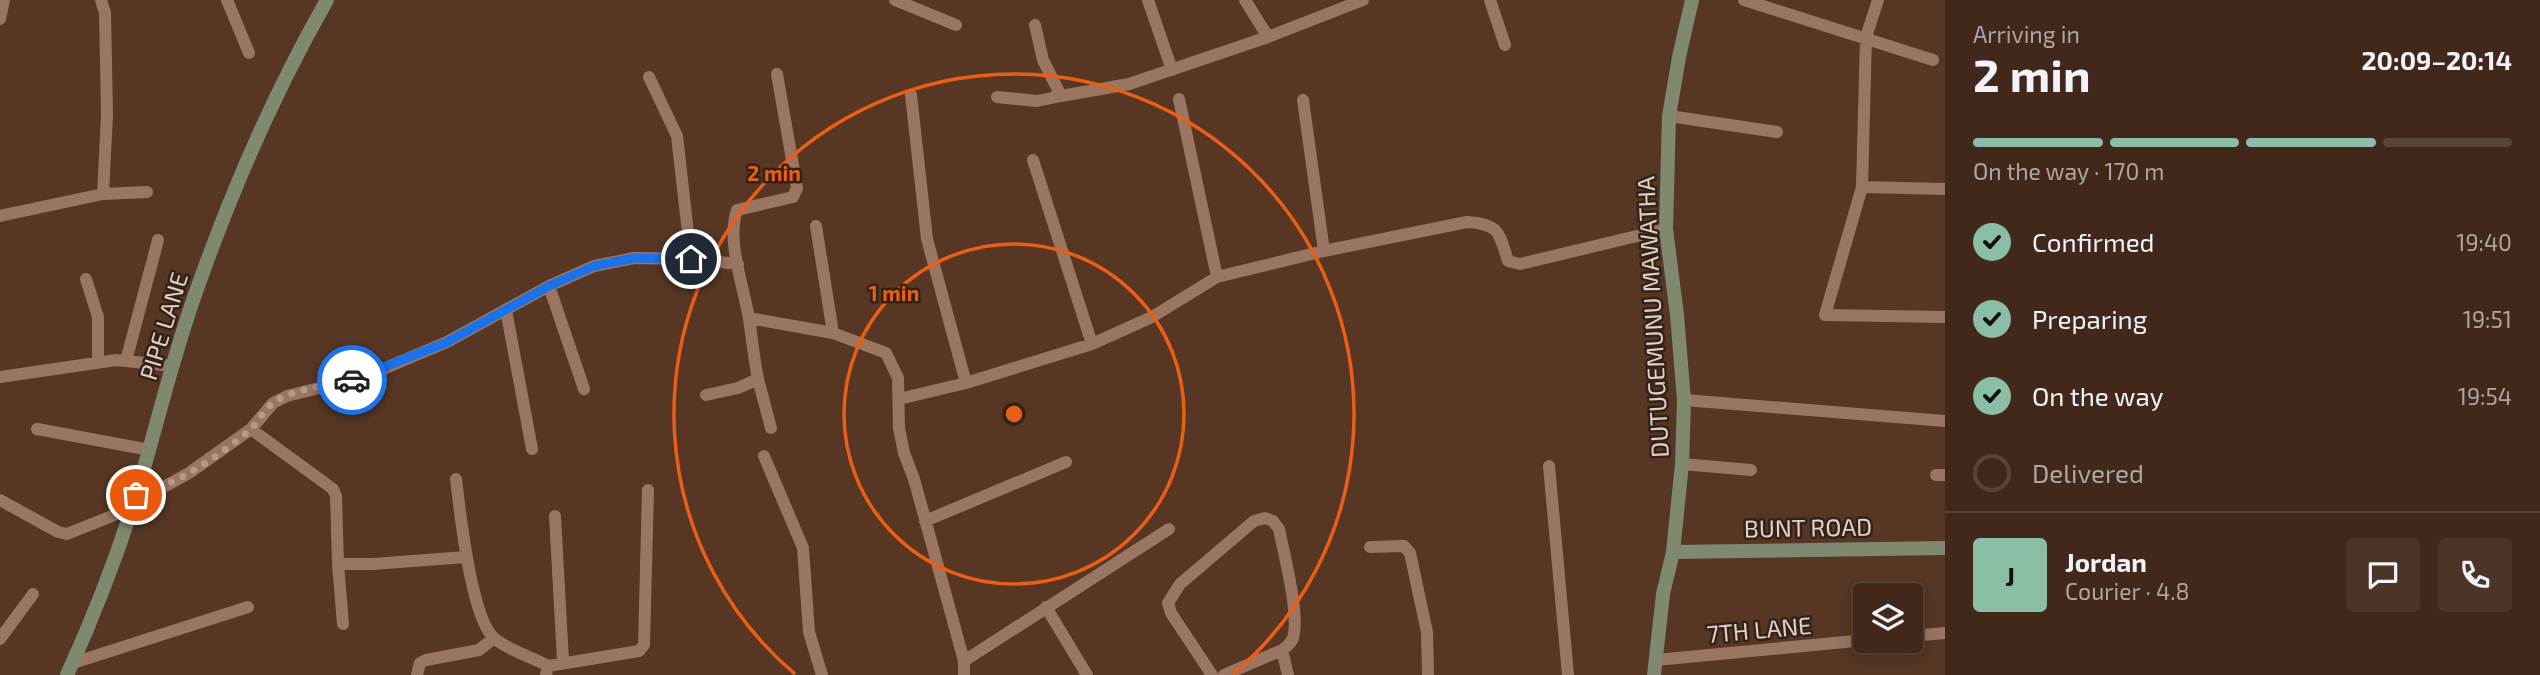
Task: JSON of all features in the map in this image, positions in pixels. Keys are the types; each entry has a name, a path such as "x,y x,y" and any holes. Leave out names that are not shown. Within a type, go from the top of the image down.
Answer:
{"street":[{"path":"0,19 4,0"},
{"path":"101,0 105,13 107,115 103,194"},
{"path":"227,0 250,53"},
{"name":"PIPE LANE","path":"70,669 134,502 196,290 247,164 304,39 327,0"},
{"path":"895,0 956,25"},
{"path":"1148,0 1172,70"},
{"path":"1245,0 1268,37"},
{"path":"996,97 1037,101 1129,85 1268,37 1363,0"},
{"path":"1490,0 1505,45"},
{"name":"DUTUGEMUNU MAWATHA","path":"1655,667 1682,464 1684,400 1666,229 1670,116 1679,57 1692,0"},
{"path":"1744,0 1933,60"},
{"path":"1878,0 1866,37 1862,187 1825,314 1945,317"},
{"path":"1035,25 1043,61 1061,96"},
{"path":"771,428 758,379 733,222 737,210 793,197 797,188 777,74"},
{"path":"649,77 677,136 691,259"},
{"path":"911,95 927,239 966,383"},
{"path":"1179,99 1217,277"},
{"path":"1303,100 1324,251"},
{"path":"1670,116 1777,132"},
{"path":"1033,160 1092,344"},
{"path":"1862,187 1945,190"},
{"path":"0,216 103,194 147,191"},
{"path":"899,398 966,383 1092,344 1152,317 1217,277 1324,251 1467,222 1486,223 1499,233 1508,261 1520,264 1666,229"},
{"path":"816,226 833,333"},
{"path":"126,361 158,240"},
{"path":"0,500 66,534 189,473 251,429 272,403 287,396 364,377 447,342 549,286 594,266 634,258 691,259 738,264"},
{"path":"86,279 98,317 98,363"},
{"path":"549,286 584,389"},
{"path":"506,310 531,449"},
{"path":"749,318 833,333 886,353 898,378 899,428 904,453 914,479 964,661 964,675"},
{"path":"0,377 126,361 173,366"},
{"path":"706,394 738,388 758,379"},
{"path":"1684,400 1945,421"},
{"path":"37,429 150,450"},
{"path":"251,429 333,489 336,496 343,624"},
{"path":"764,456 803,548 809,632 822,675"},
{"path":"925,521 1066,462"},
{"path":"1682,464 1751,470"},
{"path":"1549,466 1568,675"},
{"path":"456,479 466,557 482,618 494,638 547,670 563,662 639,651 644,646 648,490"},
{"path":"555,516 563,662"},
{"path":"1212,675 1171,612 1168,603 1180,584 1254,521 1265,518 1273,521 1279,529 1294,612 1294,635 1282,650 1224,675"},
{"path":"964,661 1169,529"},
{"path":"1370,547 1404,546 1410,553 1427,632 1428,675"},
{"name":"BUNT ROAD","path":"1672,552 1945,548"},
{"path":"338,564 466,557"},
{"path":"0,639 33,594"},
{"path":"70,669 248,607"},
{"path":"1046,607 1087,675"},
{"path":"1923,635 1945,633"},
{"path":"417,675 420,663 426,660 479,650 494,638"},
{"name":"7TH LANE","path":"1655,667 1853,642"},
{"path":"1282,650 1288,675"}],"way so far":[{"path":"136,495 160,489 189,473 251,429 272,403 287,396 352,380"}],"route":[{"path":"352,380 447,342 549,286 594,266 634,258 691,259"}]}
